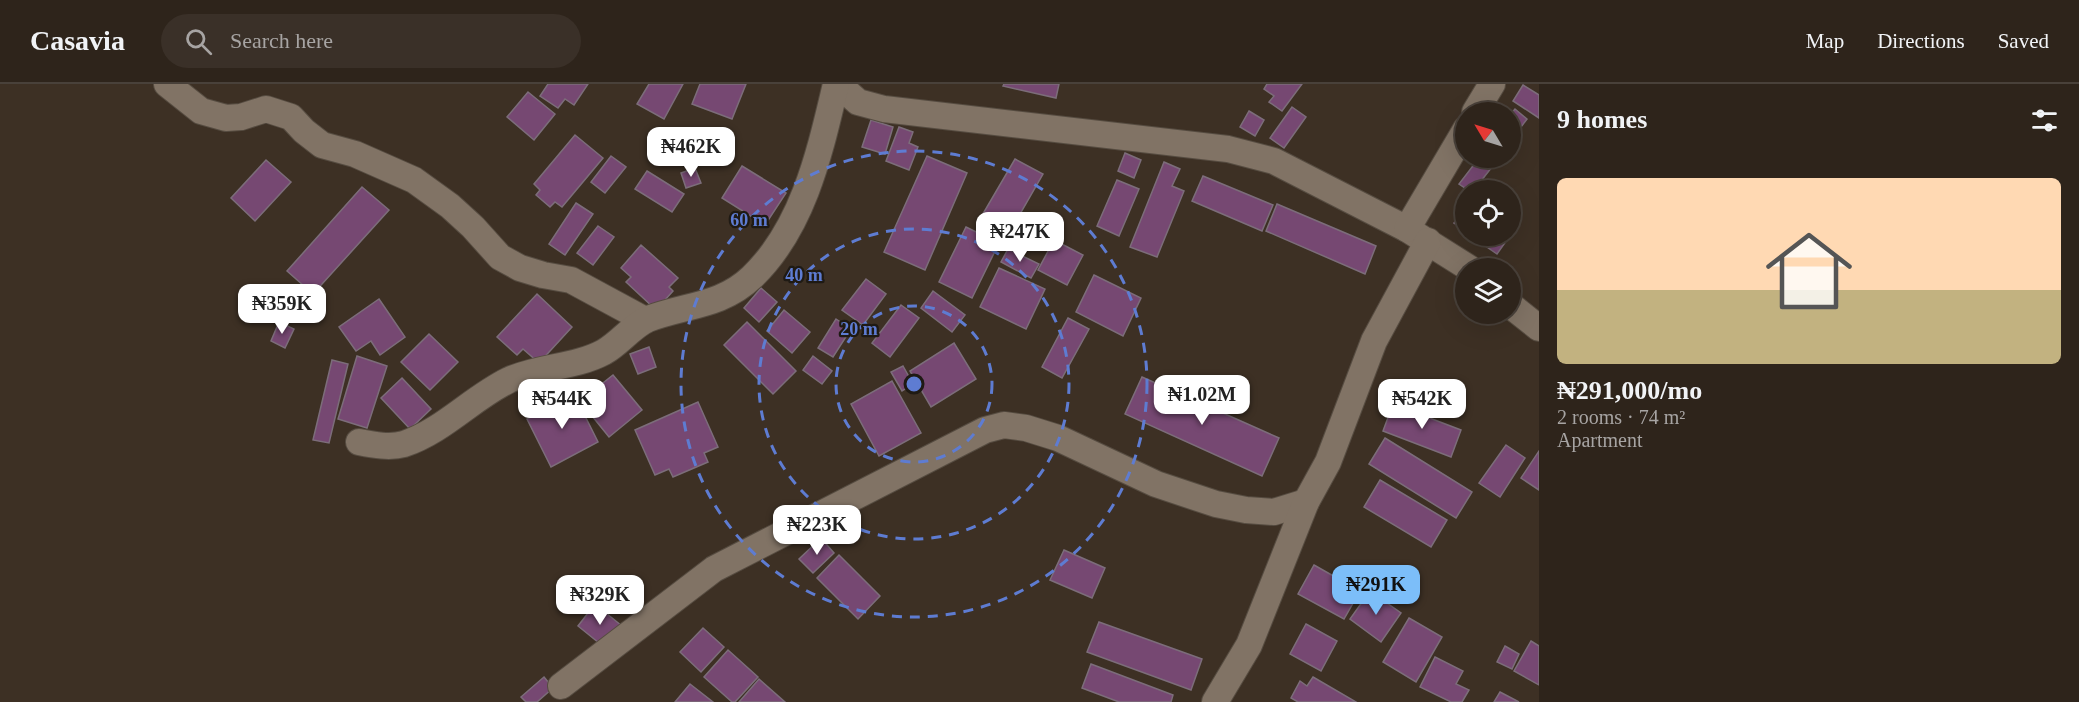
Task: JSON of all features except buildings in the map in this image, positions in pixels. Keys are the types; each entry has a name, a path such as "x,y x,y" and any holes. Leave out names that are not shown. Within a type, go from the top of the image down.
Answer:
{"street":[{"path":"167,84 201,111 226,118 241,117 267,109 291,117 322,145 355,154 414,180 473,226 500,257 520,268 571,280 645,321"},
{"path":"360,442 381,446 404,444 441,425 472,402 510,380 534,371 578,363 606,351 645,321 676,310 718,300 736,290 752,277 776,249 804,196 820,150 837,84 858,102 884,109 1227,149 1274,161 1418,235 1455,259"},
{"path":"1481,102 1492,84"},
{"path":"1215,702 1249,645 1306,502 1328,462 1374,341 1455,153"},
{"path":"1521,314 1539,328"},
{"path":"561,686 714,568 985,430 1004,425 1026,428 1058,438 1156,484 1216,504 1246,510 1274,512 1306,502"}]}
